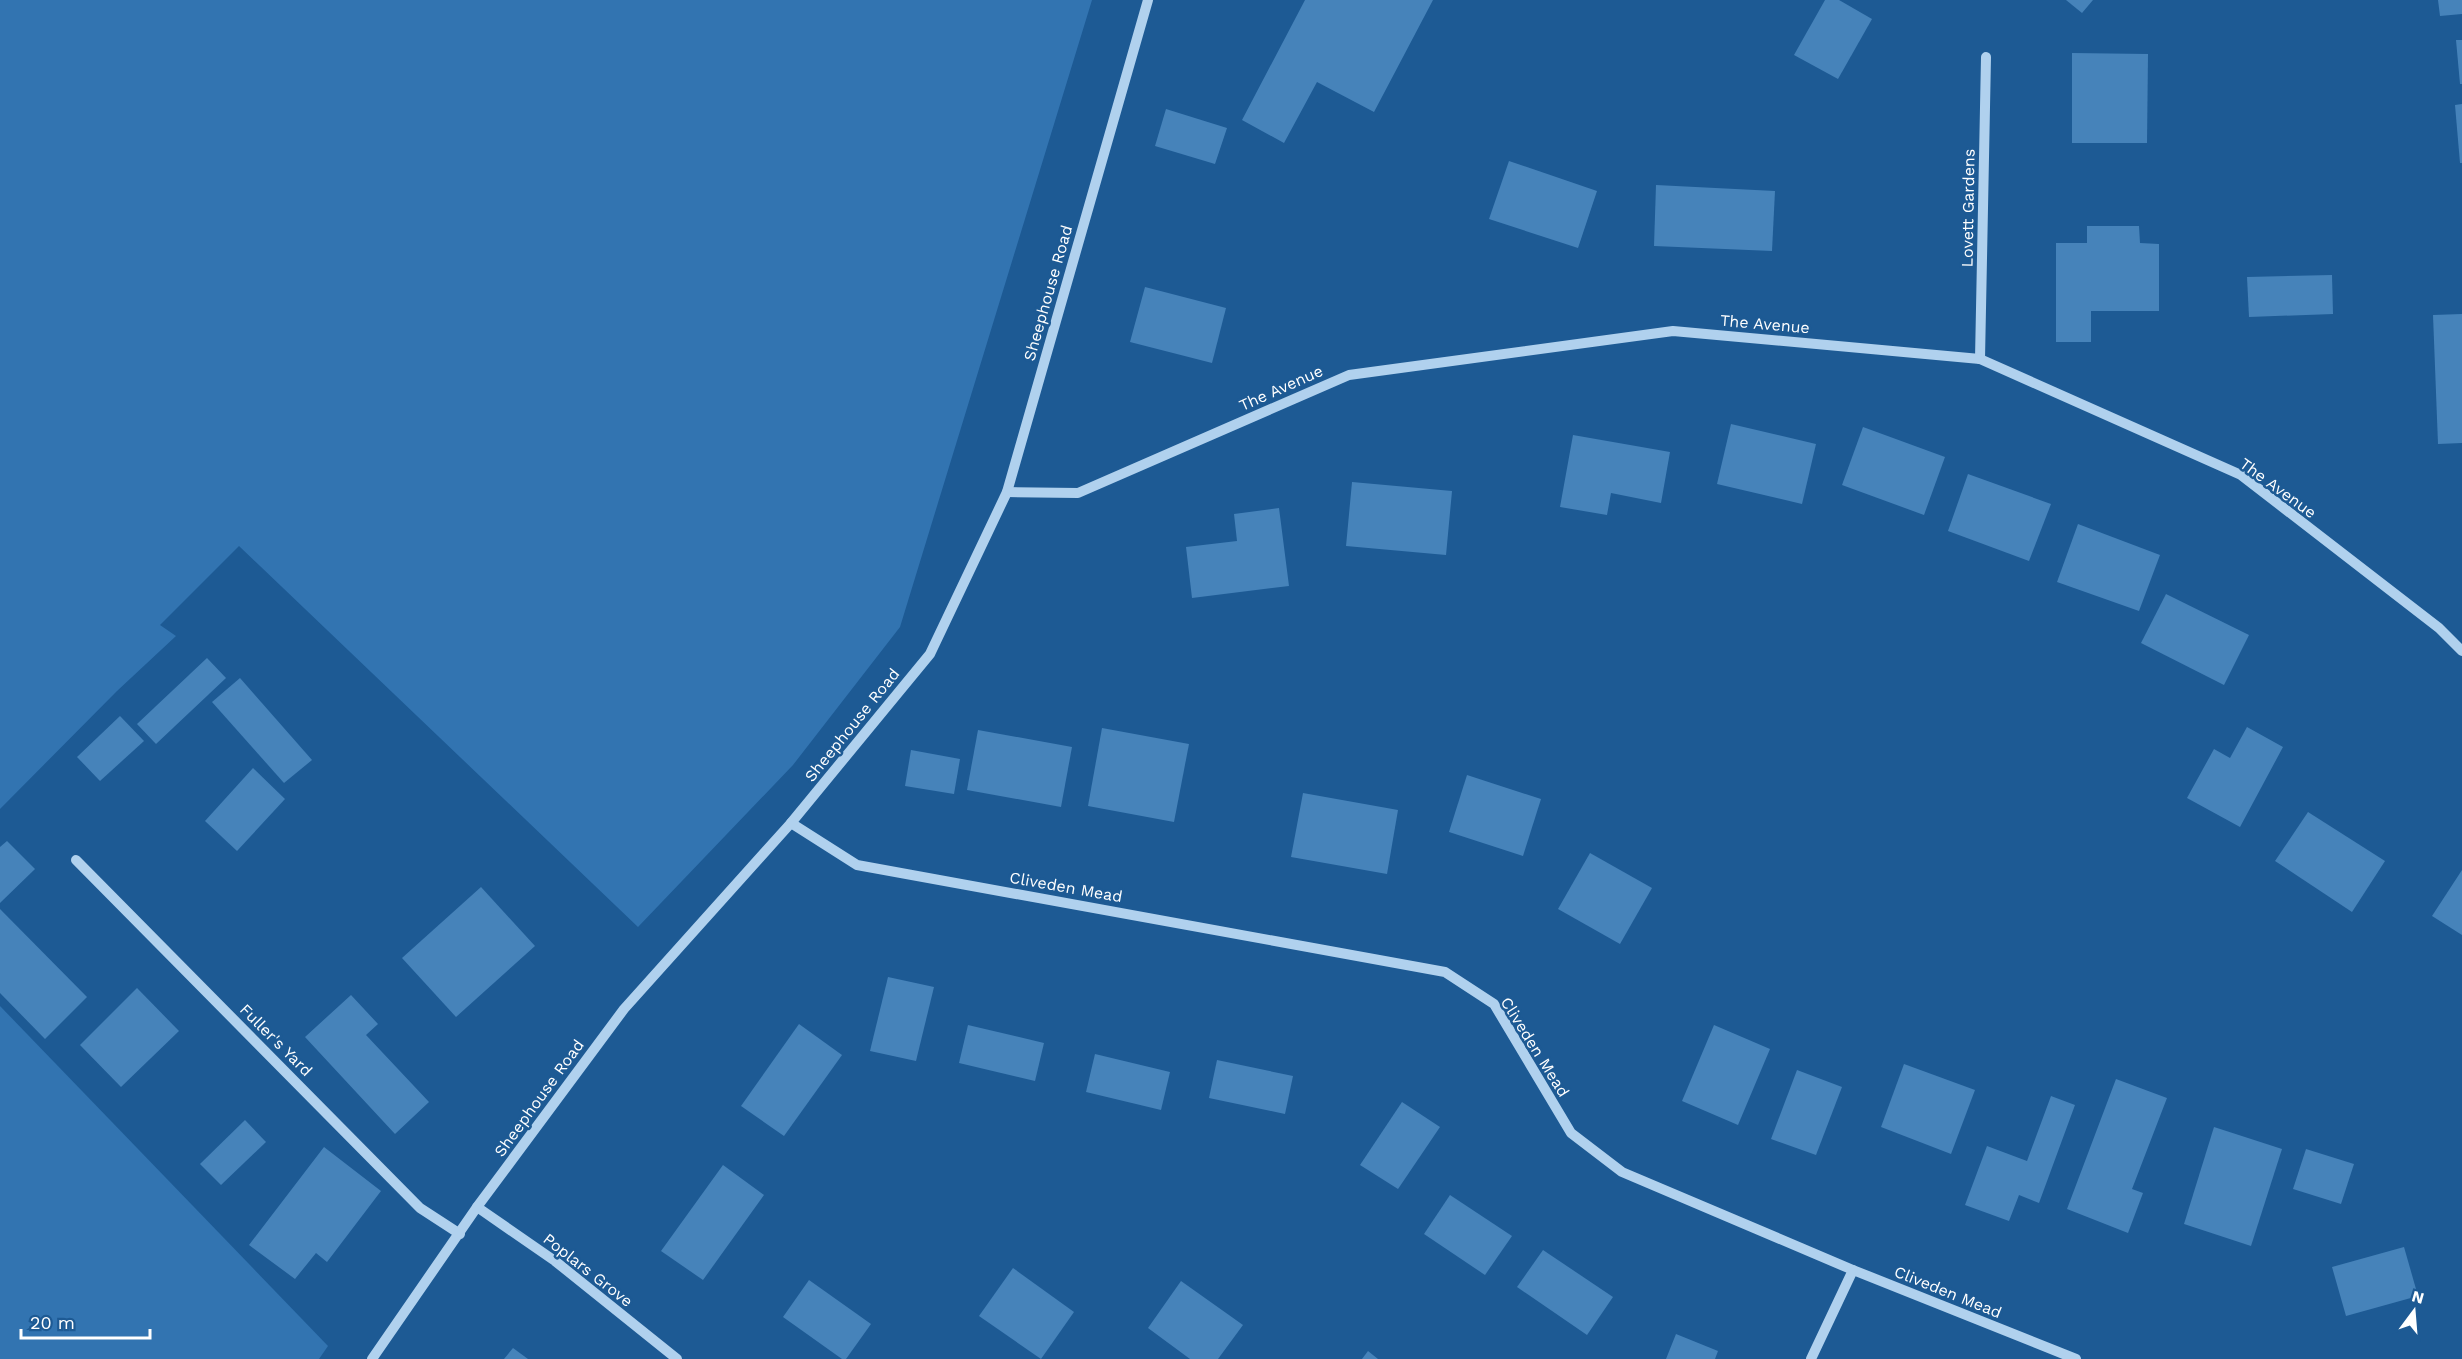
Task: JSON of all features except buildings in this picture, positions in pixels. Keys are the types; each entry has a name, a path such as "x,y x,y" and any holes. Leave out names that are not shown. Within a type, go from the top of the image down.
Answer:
{"street":[{"name":"Sheephouse Road","path":"372,1359 477,1208 624,1009 791,823 930,654 1007,492 1148,0"},
{"name":"Lovett Gardens","path":"1980,359 1986,57"},
{"name":"The Avenue","path":"1007,492 1078,493 1348,375 1673,331 1980,359 2241,475 2439,628 2462,651"},
{"name":"Cliveden Mead","path":"791,823 857,865 1445,972 1494,1004 1571,1133 1622,1172 1853,1270 2076,1359"},
{"name":"Fuller's Yard","path":"76,860 420,1208 460,1234"},
{"name":"Poplars Grove","path":"477,1208 555,1261 677,1359"},
{"path":"1811,1359 1853,1270"}],"shaded area":[{"path":"0,0 1092,0 900,627 793,765 638,927 239,546 160,625 176,636 117,691 0,809"},
{"path":"0,1006 328,1346 319,1359 0,1359"}]}
